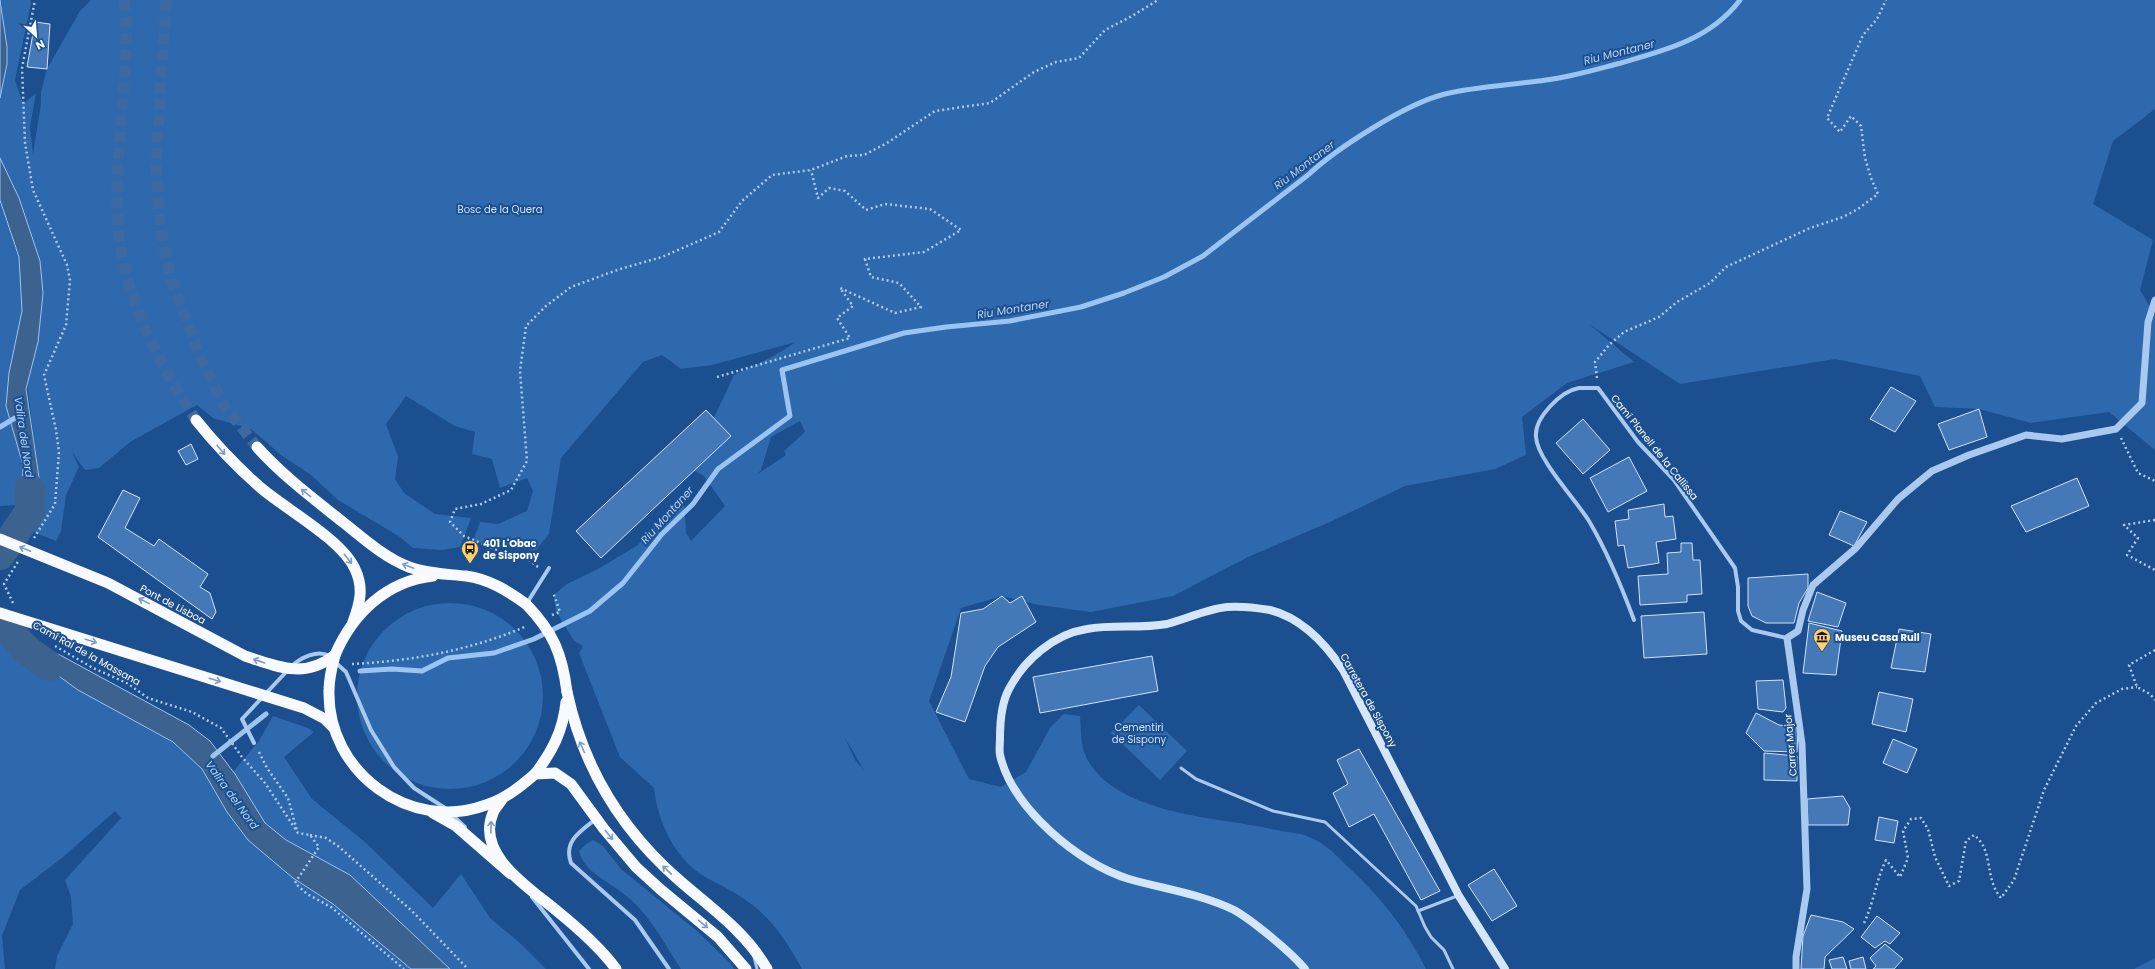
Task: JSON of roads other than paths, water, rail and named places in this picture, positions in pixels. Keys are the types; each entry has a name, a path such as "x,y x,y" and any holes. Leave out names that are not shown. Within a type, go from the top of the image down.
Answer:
{"highway":[{"path":"196,420 230,460 262,489 320,533 347,557 355,568 362,591 353,622"},
{"path":"257,447 292,482 376,548 410,568 446,575"},
{"name":"Pont de Lisboa","path":"0,539 108,583 245,656 278,667 302,670 325,663 335,655"},
{"path":"616,969 579,930 492,859 456,826 427,810 396,800 369,782 347,758 334,728 329,691 335,655 353,622 361,612 390,590 424,577 446,575 468,576 489,582 509,591 526,604 543,622 556,643 564,667 567,692 580,743 600,782 624,821 640,842 664,867 714,909 752,946 767,969"},
{"path":"0,613 304,708 325,719 334,728"},
{"path":"427,810 448,812 467,810 503,798 520,788 548,757 558,738 564,717 567,692"},
{"path":"534,774 555,773 565,778 578,792 596,819 636,867 718,937 746,969"},
{"path":"503,798 493,813 490,826 492,844 499,860 511,874"}],"main road":[{"name":"Carretera de Sispony","path":"1305,969 1274,940 1235,911 1198,897 1127,878 1089,860 1066,845 1036,818 1015,791 1000,754 1000,724 1008,690 1027,663 1050,643 1086,629 1165,624 1227,607 1270,610 1298,622 1319,639 1343,670 1459,896 1505,969"}],"street":[{"path":"1787,638 1798,631 1803,610 1813,585 1856,548 1898,499 1932,471 1969,454 2026,435 2062,439 2116,429 2142,403 2148,322 2155,300"},
{"name":"Camí Planell de la Callissa","path":"1634,620 1611,560 1588,520 1543,458 1536,437 1540,417 1558,399 1578,388 1598,388 1638,442 1674,480 1735,568 1738,587 1738,611 1741,621 1752,630 1787,638"},
{"path":"526,604 549,568"},
{"name":"Carrer Major","path":"1787,638 1802,744 1807,889 1796,957 1796,969"},
{"path":"254,743 242,719 297,661 313,654 327,655 346,672 371,730 394,768 414,788 443,806 484,844 531,896 589,969"},
{"path":"596,819 572,838 569,849 571,863 635,920 669,969"}],"lane":[{"path":"1181,768 1196,779 1273,811 1325,822 1416,906 1424,927 1431,937 1444,950 1453,969"},
{"path":"1418,911 1459,896"},
{"path":"752,946 757,969"}],"water":[{"path":"0,0 7,47 7,64 0,98"},
{"path":"0,158 19,198 40,261 43,293 38,342 26,389 41,491 31,531 8,521 22,501 23,465 6,406 9,373 22,311 19,257 0,200"},
{"path":"2,635 60,655 189,725 210,741 235,774 265,823 286,840 350,875 450,969 411,969 333,904 293,878 248,840 227,812 202,769 173,742 78,690"}],"waterway":[{"name":"Riu Montaner","path":"360,671 392,669 422,671 448,658 494,653 534,639 590,611 623,583 662,534 693,504 718,469 790,416 782,370 904,333 946,327 1010,321 1081,307 1124,293 1164,277 1203,256 1336,152 1393,116 1429,99 1445,94 1470,89 1564,77 1600,69 1668,49 1715,25 1728,14 1740,0"},
{"path":"0,427 15,418"},
{"name":"Valira del Nord","path":"0,555 30,511 30,489"},
{"name":"Valira del Nord","path":"0,622 28,651 49,666"},
{"name":"Riu Montaner","path":"213,756 266,714"}],"tunnel":[{"path":"124,0 126,17 126,51 117,194 117,213 120,241 125,269 142,322 167,372 196,420"},
{"path":"166,0 156,165 158,208 164,248 172,282 201,359 223,404 257,447"}],"place":[{"name":"401 L'Obac de Sispony","path":"470,564"},
{"name":"Museu Casa Rull","path":"1822,652"}],"park label":[{"name":"Bosc de la Quera","path":"500,209"},
{"name":"Cementiri de Sispony","path":"1139,732"}]}
